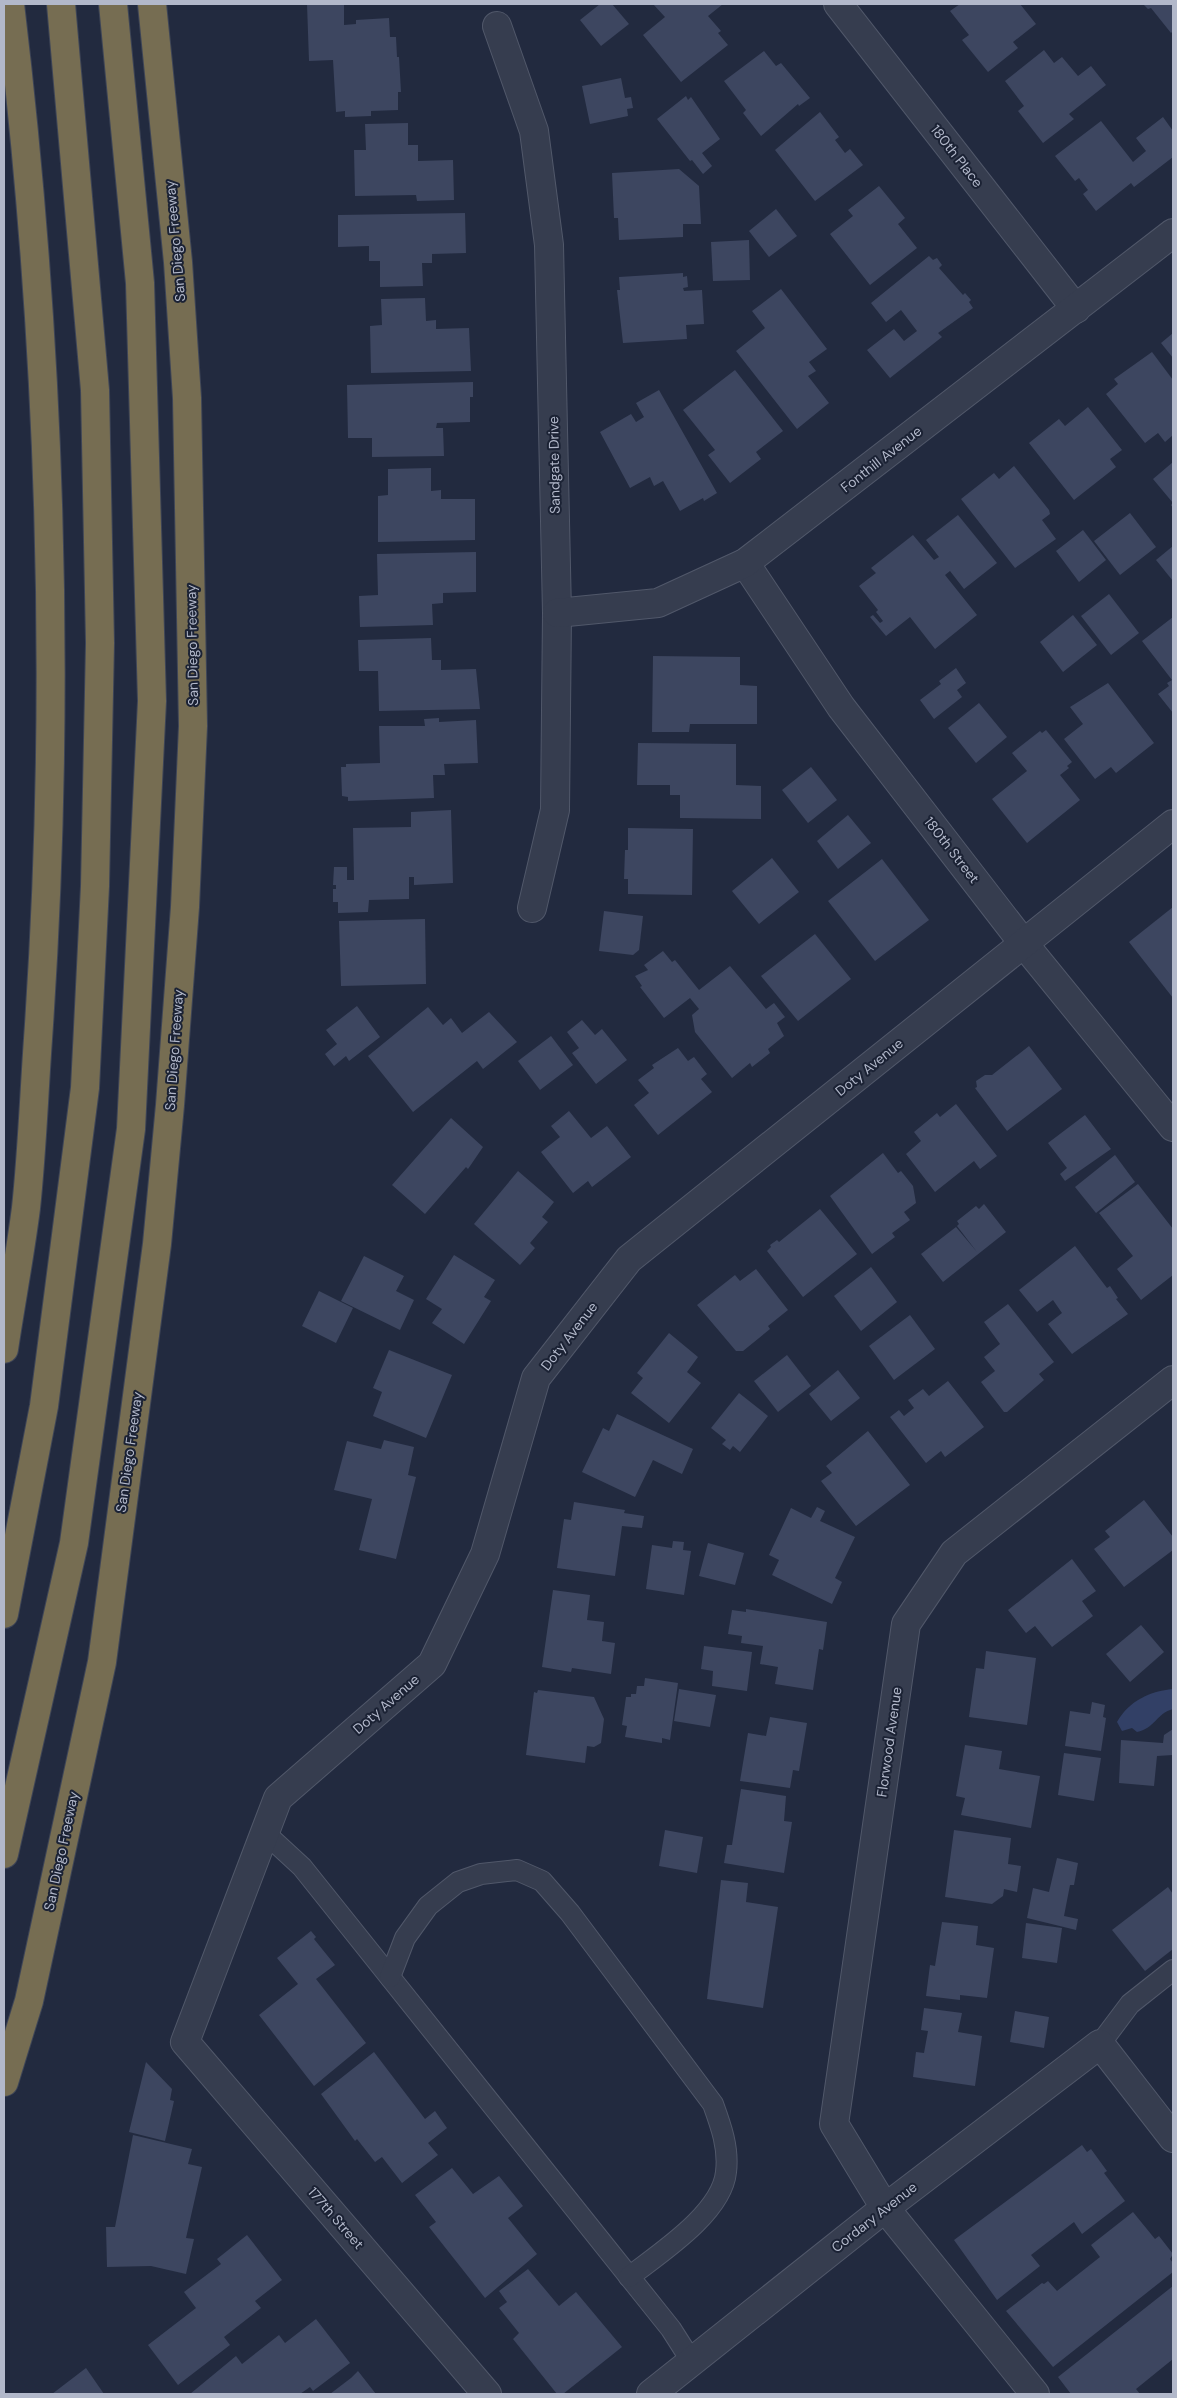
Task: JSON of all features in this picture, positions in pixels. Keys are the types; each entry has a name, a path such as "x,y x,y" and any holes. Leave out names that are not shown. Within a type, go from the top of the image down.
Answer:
{"highway":[{"path":"4,1349 26,1208 46,928 49,773 49,606 39,314 34,237 10,4"},
{"path":"4,1614 44,1406 85,1088 95,886 100,643 95,390 61,4"},
{"path":"4,1854 74,1543 131,1130 152,701 140,283 112,4"},
{"name":"San Diego Freeway","path":"4,2082 29,2001 102,1662 157,1244 170,1105 184,917 193,726 187,398 178,262 152,4"}],"street":[{"name":"180th Place","path":"838,4 1076,309"},
{"name":"Sandgate Drive","path":"497,26 534,131 549,245 557,614 555,810 532,908"},
{"name":"Fonthill Avenue","path":"557,614 658,603 746,563 1173,233"},
{"name":"180th Street","path":"746,563 841,707 1024,944 1173,1127"},
{"name":"Doty Avenue","path":"185,2042 278,1798 432,1664 485,1554 536,1378 628,1259 1173,824"},
{"name":"Florwood Avenue","path":"1035,2394 885,2208 834,2124 906,1624 954,1552 1173,1380"},
{"name":"177th Street","path":"185,2042 487,2394"},
{"name":"Cordary Avenue","path":"651,2394 885,2208 1100,2044"},
{"path":"1100,2044 1173,2138"}],"lane":[{"path":"264,1832 302,1867 671,2329 692,2362"},
{"path":"390,1978 405,1938 428,1906 458,1882 481,1874 517,1870 542,1882 570,1913 713,2104 724,2135 726,2172 719,2195 697,2221 629,2277"},
{"path":"1100,2044 1130,2004 1173,1970"}],"water":[{"path":"1173,1689 1173,1709 1163,1714 1148,1728 1137,1732 1132,1728 1122,1731 1117,1722 1134,1703 1156,1692"}],"building":[{"path":"307,4 344,4 344,25 356,24 356,20 389,18 390,37 396,37 397,57 399,57 401,92 398,92 398,110 371,111 371,116 345,117 345,111 336,112 333,60 309,61"},
{"path":"600,4 612,4 629,24 601,46 580,20"},
{"path":"653,4 723,4 708,16 721,31 718,33 728,45 681,82 643,35 665,17"},
{"path":"960,4 1020,4 1036,24 1013,42 1018,48 988,72 962,40 969,35 950,11"},
{"path":"1143,4 1173,4 1173,31 1171,33 1151,8 1148,9"},
{"path":"1044,50 1054,63 1062,57 1078,76 1091,66 1106,85 1069,114 1074,119 1043,143 1018,111 1024,106 1005,81"},
{"path":"764,51 776,66 781,63 810,98 799,106 798,104 761,136 743,113 746,110 724,81"},
{"path":"621,78 625,98 631,97 633,108 627,109 628,116 590,124 582,86"},
{"path":"686,96 688,100 691,97 720,139 702,153 712,166 703,174 692,160 690,161 657,119"},
{"path":"820,112 839,137 835,140 845,153 850,149 863,165 815,201 775,150"},
{"path":"1163,117 1173,131 1173,157 1134,187 1131,183 1096,211 1083,194 1088,190 1079,178 1075,181 1055,156 1101,121 1133,162 1146,151 1136,138"},
{"path":"408,123 408,145 418,145 418,161 453,160 454,200 417,201 416,195 355,196 354,150 366,150 365,124"},
{"path":"679,169 699,186 701,224 683,224 683,237 619,240 618,218 614,218 612,173"},
{"path":"879,186 905,218 898,224 917,248 870,285 830,234 853,216 848,210"},
{"path":"776,209 797,236 769,257 749,231"},
{"path":"465,213 466,253 432,254 432,263 422,263 423,286 380,287 380,261 369,261 369,246 338,247 338,215"},
{"path":"749,240 750,280 713,281 711,242"},
{"path":"929,256 933,260 937,258 942,265 939,268 963,295 965,293 971,300 969,302 973,308 938,333 942,337 890,378 867,350 894,329 904,341 917,331 901,310 886,322 871,303"},
{"path":"683,273 683,277 687,276 688,287 683,288 684,291 702,290 704,324 686,325 687,339 623,343 617,290 620,290 619,277"},
{"path":"781,289 827,349 809,362 816,371 808,376 829,403 797,429 736,351 765,328 752,311"},
{"path":"425,298 426,321 436,320 436,329 469,328 471,371 371,373 370,326 382,325 381,299"},
{"path":"1173,333 1173,358 1161,343"},
{"path":"1152,352 1173,380 1173,435 1165,442 1158,433 1145,443 1106,394 1118,384 1114,379"},
{"path":"735,370 783,431 756,452 761,459 730,483 708,455 715,450 683,410"},
{"path":"473,382 473,397 470,397 470,422 437,423 436,428 443,428 444,456 372,457 372,438 348,438 347,385"},
{"path":"659,390 717,493 704,501 703,498 680,511 663,481 654,486 650,477 630,488 600,432 631,414 636,422 644,417 636,403"},
{"path":"1088,407 1122,450 1110,459 1116,467 1074,500 1029,443 1059,419 1065,426"},
{"path":"1173,462 1173,503 1153,479"},
{"path":"1014,466 1049,510 1050,514 1042,520 1056,539 1015,568 961,499 994,473 999,479"},
{"path":"431,468 431,491 441,490 441,499 475,499 475,540 378,542 378,496 388,495 388,469"},
{"path":"1130,513 1156,547 1120,575 1094,541"},
{"path":"958,515 997,563 964,589 950,571 945,575 977,615 935,649 910,617 886,636 870,617 873,615 880,623 883,621 876,612 878,610 859,586 876,573 871,568 913,535 934,560 939,557 926,540"},
{"path":"1083,530 1106,560 1079,582 1056,551"},
{"path":"1173,546 1173,581 1156,560"},
{"path":"476,552 476,592 443,593 443,603 432,604 433,625 360,627 359,596 378,595 377,554"},
{"path":"1109,594 1139,633 1111,655 1081,616"},
{"path":"1073,615 1097,645 1063,672 1040,642"},
{"path":"1173,617 1173,713 1158,694 1169,686 1167,683 1172,680 1142,641"},
{"path":"431,638 432,660 441,660 441,670 476,669 480,709 379,711 378,671 359,671 358,640"},
{"path":"653,656 740,657 740,685 757,686 757,724 690,724 689,732 652,732"},
{"path":"956,668 966,683 957,690 962,697 934,719 920,700 941,684 939,681"},
{"path":"1108,683 1154,743 1116,773 1111,767 1095,779 1064,739 1083,724 1070,707"},
{"path":"979,703 1007,737 976,763 948,728"},
{"path":"439,718 439,722 476,720 478,763 444,764 445,775 433,775 434,798 348,801 348,797 342,796 341,767 346,767 346,764 380,763 379,726 425,726 424,719"},
{"path":"1046,730 1072,762 1067,766 1069,768 1060,775 1080,800 1027,843 992,799 1027,771 1012,753 1040,731 1042,733"},
{"path":"638,743 736,744 736,785 761,786 761,819 680,818 680,795 670,795 670,785 637,785"},
{"path":"811,767 837,800 808,823 782,790"},
{"path":"451,810 453,883 414,885 414,877 409,877 409,899 369,900 368,912 338,913 338,902 333,902 333,889 336,889 336,885 333,885 334,867 347,867 347,880 354,880 353,828 411,827 411,812"},
{"path":"848,815 871,843 838,869 817,841"},
{"path":"628,828 693,829 692,895 628,894 628,879 624,879 625,850 628,850"},
{"path":"772,858 799,892 759,924 732,891"},
{"path":"882,859 929,920 875,961 828,901"},
{"path":"1173,907 1173,998 1129,942"},
{"path":"604,911 643,916 639,950 633,955 599,951"},
{"path":"425,919 426,984 341,986 339,921"},
{"path":"815,934 851,979 798,1021 761,976"},
{"path":"663,951 672,962 675,960 699,990 730,966 766,1009 774,1003 785,1017 777,1023 784,1036 768,1049 770,1053 752,1067 750,1063 732,1078 695,1032 692,1015 699,1009 690,998 664,1018 640,987 642,986 635,976 648,970 644,965"},
{"path":"357,1006 380,1037 349,1061 346,1056 334,1066 325,1054 337,1044 326,1030"},
{"path":"428,1007 443,1025 451,1018 462,1033 489,1012 517,1042 483,1069 477,1061 413,1112 368,1056"},
{"path":"582,1020 595,1035 602,1029 627,1060 596,1084 572,1053 579,1048 567,1032"},
{"path":"551,1036 573,1065 540,1090 518,1061"},
{"path":"1029,1046 1062,1089 1007,1131 975,1088 977,1087 976,1081 985,1075 992,1075"},
{"path":"678,1048 688,1061 694,1057 707,1074 701,1079 712,1092 658,1135 634,1105 649,1093 638,1080 654,1068 652,1065"},
{"path":"956,1104 997,1156 980,1169 974,1161 935,1192 906,1154 921,1141 914,1132 937,1113 940,1117"},
{"path":"569,1111 591,1138 607,1126 631,1157 592,1187 588,1181 573,1193 541,1152 560,1137 551,1126"},
{"path":"1085,1115 1111,1149 1065,1181 1060,1174 1067,1168 1048,1143"},
{"path":"451,1118 483,1147 468,1169 466,1167 425,1214 392,1185"},
{"path":"883,1153 898,1173 901,1171 913,1186 916,1203 904,1212 910,1220 892,1233 895,1237 872,1254 830,1196"},
{"path":"1115,1155 1135,1182 1096,1213 1075,1187"},
{"path":"518,1171 554,1202 542,1217 548,1222 530,1243 535,1248 520,1265 474,1224"},
{"path":"1138,1184 1173,1229 1173,1275 1141,1300 1117,1269 1133,1256 1099,1213"},
{"path":"984,1204 1006,1232 943,1282 921,1254 956,1227 977,1252 957,1226 959,1224 957,1221 976,1206 979,1209"},
{"path":"820,1209 857,1254 803,1297 767,1251 771,1247 770,1245 777,1240 779,1242"},
{"path":"1075,1246 1107,1288 1110,1286 1118,1298 1116,1299 1128,1314 1072,1354 1048,1324 1062,1313 1053,1300 1037,1312 1019,1290"},
{"path":"454,1255 495,1280 484,1297 491,1301 464,1344 432,1323 442,1309 426,1299"},
{"path":"364,1256 404,1276 396,1291 414,1300 400,1330 341,1301"},
{"path":"871,1267 897,1302 861,1331 834,1296"},
{"path":"756,1269 788,1310 768,1326 770,1329 743,1351 736,1351 697,1305 735,1275 740,1281"},
{"path":"319,1291 353,1308 336,1343 302,1326"},
{"path":"1008,1304 1054,1362 1039,1374 1044,1380 1007,1412 1004,1412 981,1382 995,1371 984,1357 1000,1344 984,1322"},
{"path":"910,1315 935,1349 894,1380 869,1346"},
{"path":"669,1333 698,1357 687,1372 701,1383 669,1423 631,1393 643,1378 637,1373"},
{"path":"389,1350 452,1375 426,1438 373,1416 382,1392 373,1388"},
{"path":"787,1355 811,1386 778,1412 754,1381"},
{"path":"838,1370 860,1398 831,1421 809,1394"},
{"path":"948,1381 984,1427 945,1457 941,1451 926,1463 890,1417 899,1410 904,1416 914,1408 908,1400 923,1389 929,1396"},
{"path":"739,1393 768,1416 740,1452 733,1446 730,1450 722,1444 726,1440 711,1428"},
{"path":"617,1414 693,1449 682,1474 653,1460 635,1497 582,1472 603,1428 609,1431"},
{"path":"868,1431 910,1485 856,1526 821,1481 832,1473 826,1466"},
{"path":"384,1440 414,1447 408,1475 416,1477 396,1559 359,1550 372,1499 334,1490 347,1441 381,1449"},
{"path":"1144,1500 1173,1537 1173,1550 1124,1587 1094,1549 1110,1537 1105,1531"},
{"path":"574,1502 625,1510 624,1513 644,1516 642,1528 622,1526 615,1576 557,1568 564,1519 571,1520"},
{"path":"817,1507 825,1511 820,1521 855,1537 835,1578 842,1582 832,1604 772,1575 779,1560 769,1555 791,1508 811,1518"},
{"path":"673,1541 684,1542 683,1550 691,1551 684,1595 646,1589 652,1545 672,1548"},
{"path":"708,1543 744,1553 735,1585 699,1576"},
{"path":"1072,1559 1096,1591 1082,1601 1093,1616 1052,1647 1035,1626 1026,1633 1008,1610"},
{"path":"553,1590 590,1595 587,1620 604,1622 602,1641 615,1643 611,1674 572,1668 571,1672 542,1667"},
{"path":"746,1609 827,1622 823,1650 819,1649 813,1690 775,1684 778,1667 760,1664 763,1646 741,1643 742,1636 728,1634 732,1610 746,1612"},
{"path":"1141,1625 1164,1652 1130,1682 1106,1654"},
{"path":"704,1646 752,1652 747,1691 712,1686 713,1671 701,1669"},
{"path":"986,1651 1036,1658 1027,1725 969,1717 976,1668 984,1669"},
{"path":"645,1678 678,1683 670,1740 662,1738 662,1743 625,1737 627,1726 622,1725 626,1697 636,1694 637,1686 644,1686"},
{"path":"679,1689 716,1695 710,1727 674,1721"},
{"path":"538,1690 594,1697 604,1719 601,1743 594,1747 587,1746 585,1763 526,1755 534,1692 537,1693"},
{"path":"1092,1702 1105,1705 1103,1717 1106,1718 1101,1751 1065,1746 1070,1711 1090,1714"},
{"path":"770,1717 807,1723 799,1771 793,1770 790,1788 740,1781 748,1733 766,1736"},
{"path":"1173,1729 1173,1755 1157,1756 1154,1786 1119,1783 1121,1740 1163,1743 1164,1735"},
{"path":"965,1745 1002,1751 999,1769 1040,1776 1031,1828 961,1815 965,1798 956,1796"},
{"path":"1064,1753 1101,1758 1094,1801 1058,1795"},
{"path":"741,1789 786,1796 784,1821 792,1822 784,1873 724,1863 727,1845 732,1845"},
{"path":"665,1830 703,1837 697,1873 659,1866"},
{"path":"954,1830 1011,1838 1008,1864 1021,1866 1017,1892 1004,1889 1003,1896 992,1904 945,1897"},
{"path":"1057,1858 1078,1863 1074,1885 1070,1885 1064,1916 1078,1919 1076,1930 1027,1918 1033,1888 1049,1892"},
{"path":"721,1880 748,1883 746,1902 778,1907 763,2008 707,1999"},
{"path":"1168,1887 1173,1894 1173,1949 1145,1971 1112,1930"},
{"path":"942,1922 978,1926 976,1945 994,1948 987,1998 960,1995 960,2000 926,1996 930,1965 935,1966"},
{"path":"1026,1923 1062,1928 1057,1963 1022,1958"},
{"path":"311,1931 316,1937 314,1939 335,1965 316,1979 366,2043 314,2086 259,2015 298,1984 277,1958"},
{"path":"924,2008 962,2013 958,2032 982,2036 975,2086 913,2077 916,2052 924,2053 928,2031 921,2030"},
{"path":"1015,2011 1049,2017 1044,2048 1010,2042"},
{"path":"374,2052 425,2119 435,2111 447,2128 428,2143 438,2155 402,2183 382,2157 375,2162 357,2139 355,2141 321,2094"},
{"path":"146,2062 172,2089 170,2100 174,2101 165,2141 129,2132"},
{"path":"133,2135 192,2149 188,2164 202,2167 186,2238 194,2239 186,2274 151,2266 107,2267 106,2227 115,2227"},
{"path":"1082,2145 1087,2152 1091,2149 1107,2171 1104,2173 1125,2201 1082,2234 1074,2222 1031,2255 1040,2266 997,2300 954,2240"},
{"path":"452,2168 473,2194 499,2176 523,2206 508,2218 537,2254 485,2298 429,2227 436,2222 415,2195"},
{"path":"1133,2212 1155,2239 1159,2236 1173,2254 1170,2259 1173,2263 1173,2272 1053,2367 1006,2311 1042,2283 1044,2284 1048,2281 1057,2291 1100,2257 1091,2245"},
{"path":"247,2235 282,2280 255,2301 261,2308 224,2337 230,2345 178,2385 148,2345 196,2308 184,2292 221,2264 217,2259"},
{"path":"528,2269 559,2306 576,2292 622,2347 563,2394 557,2394 513,2339 519,2333 499,2308 507,2302 499,2291"},
{"path":"1173,2286 1173,2359 1136,2389 1140,2394 1071,2394 1058,2377"},
{"path":"316,2319 350,2363 313,2391 310,2387 300,2394 190,2394 236,2356 242,2364 279,2335 285,2343"},
{"path":"86,2368 104,2394 52,2394"},
{"path":"358,2371 376,2394 330,2394 351,2378"}]}
